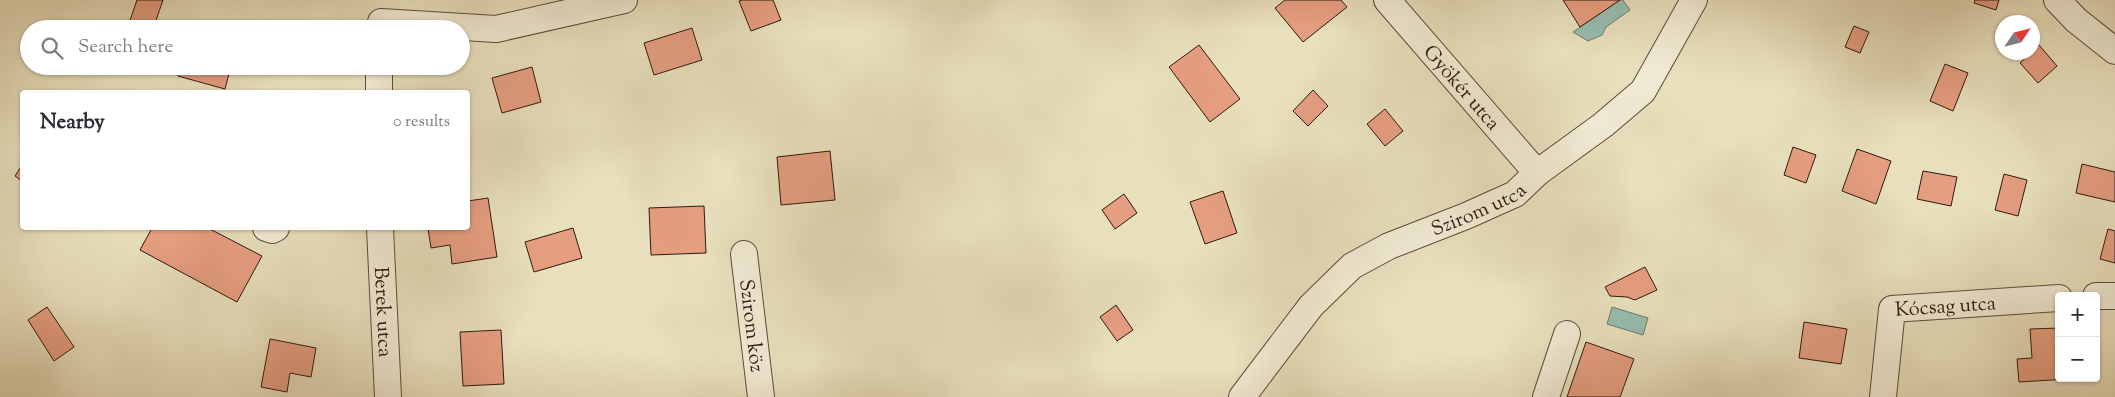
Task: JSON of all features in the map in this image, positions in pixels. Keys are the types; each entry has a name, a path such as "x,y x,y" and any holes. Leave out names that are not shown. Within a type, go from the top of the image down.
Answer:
{"street":[{"path":"470,26 496,29 624,0"},
{"name":"Gyökér utca","path":"1387,0 1537,173"},
{"name":"Szirom utca","path":"1242,397 1311,306 1352,266 1389,246 1516,194 1537,173 1603,125 1643,91 1694,0"},
{"path":"2057,0 2076,20 2115,51"},
{"path":"381,17 410,20"},
{"path":"378,90 379,75"},
{"name":"Berek utca","path":"380,230 388,397"},
{"name":"Szirom köz","path":"744,254 761,397"},
{"path":"2100,296 2115,296"},
{"name":"Kócsag utca","path":"1882,397 1892,309 2055,298"},
{"path":"1546,397 1568,334"}],"shaded area":[{"path":"1620,0 1623,0 1630,10 1606,27 1602,35 1588,41 1573,32"},
{"path":"1612,307 1648,318 1643,335 1607,324"}],"building":[{"path":"137,0 163,0 156,20 130,20"},
{"path":"773,0 781,20 751,31 739,1"},
{"path":"1285,0 1341,0 1347,7 1303,42 1275,8"},
{"path":"1563,0 1620,0 1580,27"},
{"path":"1975,0 1999,0 1996,10 1974,3"},
{"path":"1854,26 1869,32 1860,53 1845,47"},
{"path":"692,28 702,60 654,75 644,43"},
{"path":"1199,45 1240,99 1210,122 1169,67"},
{"path":"2040,46 2057,66 2038,83 2020,63 2023,60 2040,60"},
{"path":"1945,64 1968,73 1953,111 1930,101"},
{"path":"532,67 541,102 502,113 492,78"},
{"path":"178,75 229,75 225,89"},
{"path":"1313,90 1328,106 1308,126 1293,111"},
{"path":"1385,109 1403,131 1385,146 1367,124"},
{"path":"1793,147 1816,155 1806,183 1784,175"},
{"path":"1857,149 1891,161 1876,204 1842,191"},
{"path":"830,151 835,200 781,205 777,157"},
{"path":"2082,164 2115,172 2115,202 2076,193"},
{"path":"20,168 20,180 15,176"},
{"path":"1923,171 1957,177 1951,206 1917,199"},
{"path":"2004,174 2027,180 2018,216 1995,210"},
{"path":"1223,191 1237,233 1205,244 1190,202"},
{"path":"1124,194 1137,213 1115,229 1102,210"},
{"path":"488,198 497,257 452,264 450,245 431,248 428,230 470,230 470,201"},
{"path":"704,206 706,253 651,255 649,208"},
{"path":"573,228 582,258 534,272 525,242"},
{"path":"2108,229 2115,231 2115,263 2100,259"},
{"path":"151,230 212,230 262,256 237,302 140,250"},
{"path":"1645,267 1657,290 1635,300 1627,297 1610,296 1605,287"},
{"path":"1116,305 1133,330 1117,341 1100,317"},
{"path":"47,307 74,347 54,361 28,320"},
{"path":"1804,322 1847,329 1841,364 1799,358"},
{"path":"2055,328 2055,380 2019,382 2017,359 2032,358 2030,329"},
{"path":"501,330 504,384 463,386 460,332"},
{"path":"270,339 316,348 311,377 290,373 287,392 261,387"},
{"path":"1586,342 1634,359 1620,397 1567,397"}]}
